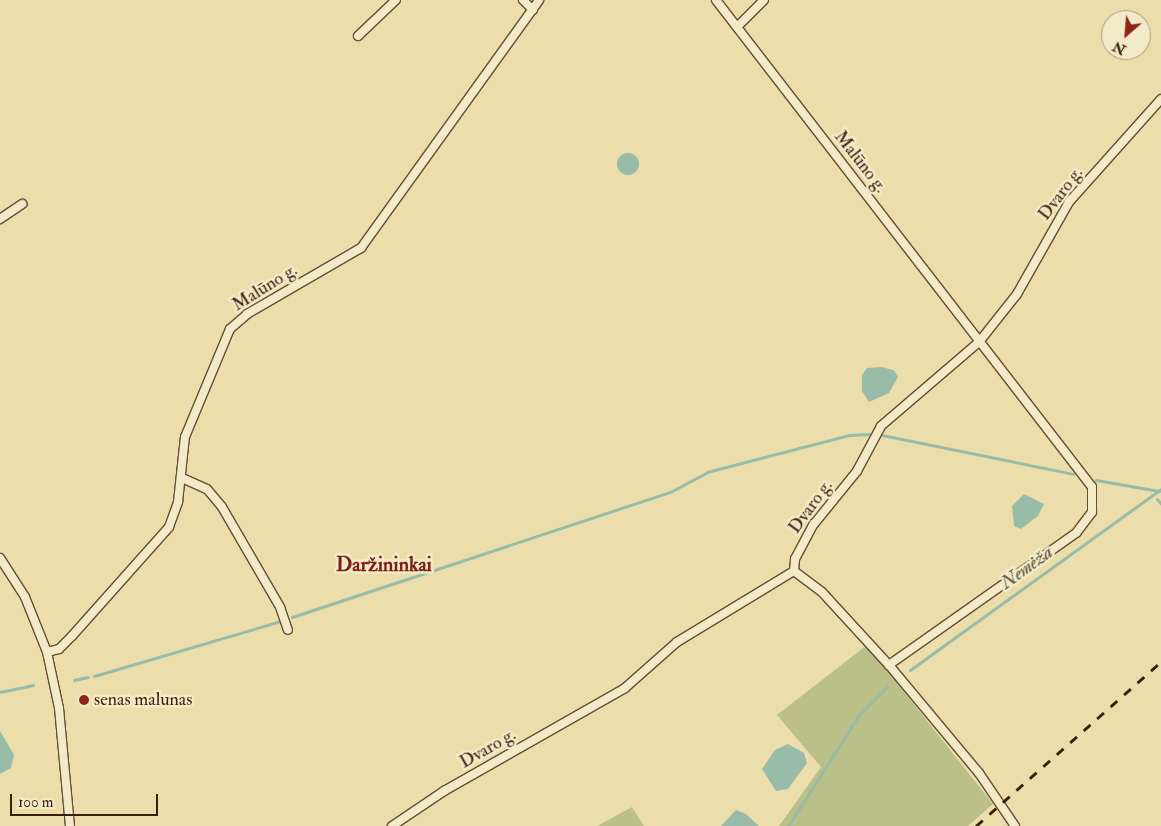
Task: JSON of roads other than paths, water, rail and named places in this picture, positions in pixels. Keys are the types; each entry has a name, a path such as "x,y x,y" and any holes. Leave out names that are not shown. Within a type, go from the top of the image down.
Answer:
{"street":[{"path":"358,36 396,0"},
{"path":"524,0 533,10"},
{"name":"Malūno g.","path":"47,652 59,649 72,636 159,541 175,514 182,478 185,437 230,329 247,314 361,248 539,0"},
{"name":"Malūno g.","path":"716,0 979,342 1086,474 1092,486 1092,512 1076,532 889,665"},
{"path":"737,27 764,0"},
{"name":"Dvaro g.","path":"392,826 625,688 677,642 794,571 795,559 814,524 857,471 881,426 979,342 1017,294 1069,202 1161,99"},
{"path":"0,219 22,204"},
{"path":"182,478 207,488 222,507 276,599 288,630"},
{"path":"0,558 25,597 47,652 59,708 70,826"},
{"path":"794,571 822,592 889,665 1006,809 1015,826"}],"waterway":[{"path":"292,617 672,491 707,472 849,435 870,434"},
{"path":"882,435 1073,474"},
{"path":"1096,480 1159,491"},
{"name":"Nemėža","path":"910,670 1161,489"},
{"path":"1157,499 1161,504"},
{"path":"94,676 278,622"},
{"path":"74,680 88,677"},
{"path":"0,692 33,685"},
{"name":"Nemėža","path":"788,826 859,715 887,687"}],"railway":[{"path":"976,826 1161,662"}],"place":[{"name":"senas malunas","path":"84,700"}],"district":[{"name":"Daržininkai","path":"384,564"}]}
